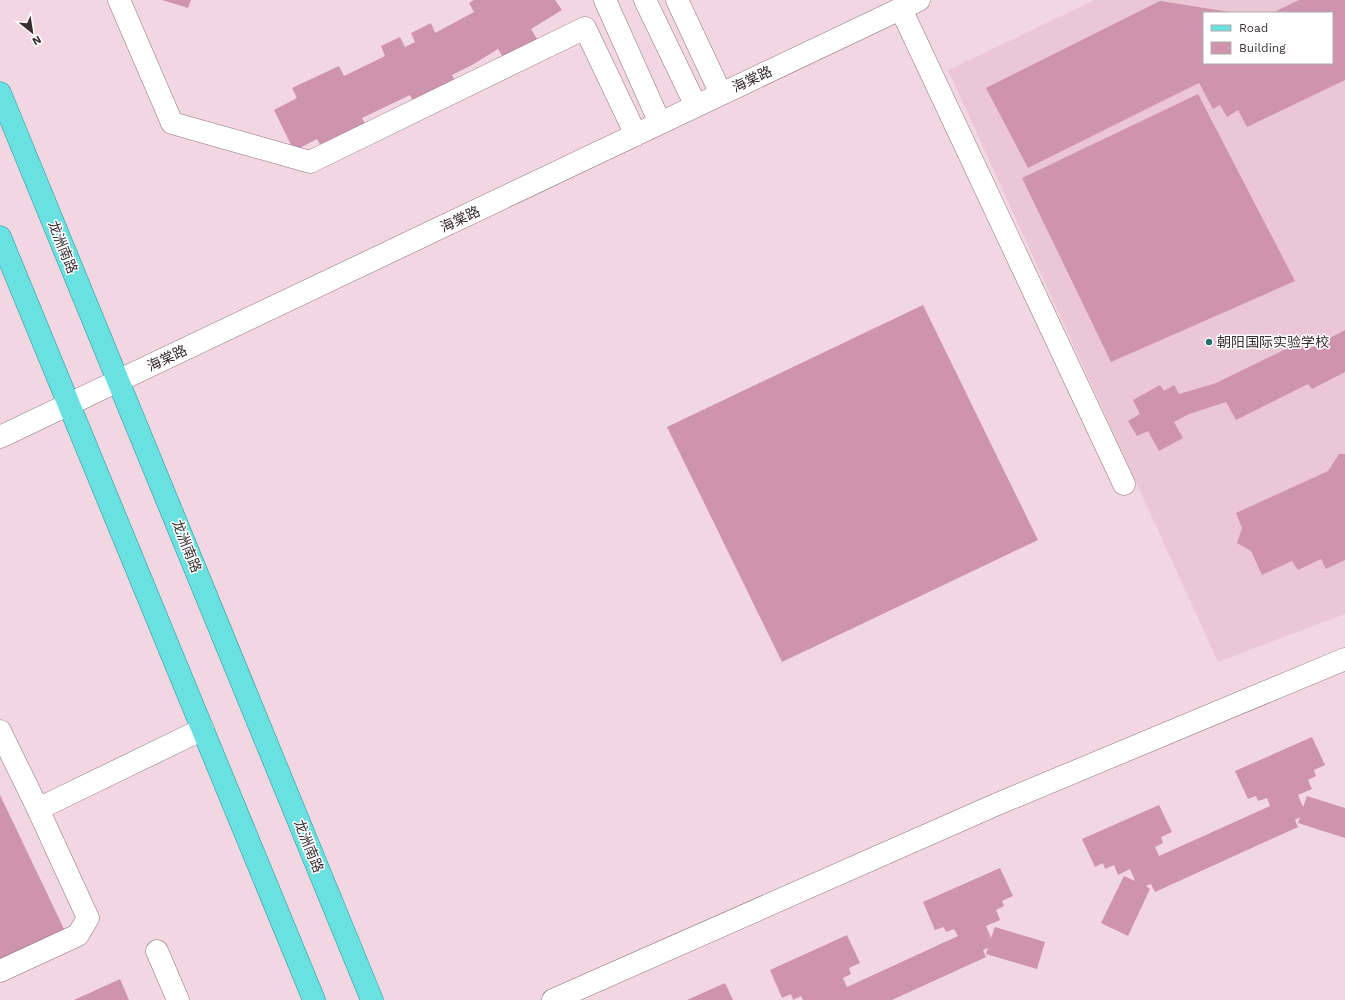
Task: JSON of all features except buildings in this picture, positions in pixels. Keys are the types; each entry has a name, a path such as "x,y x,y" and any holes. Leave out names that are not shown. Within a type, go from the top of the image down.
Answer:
{"main road":[{"name":"龙洲南路","path":"0,93 372,1000"},
{"path":"0,237 314,1000"}],"street":[{"path":"119,0 172,123 310,162 585,28 608,8 645,0 696,106"},
{"path":"677,0 721,94"},
{"path":"910,4 1124,484"},
{"name":"海棠路","path":"0,437 910,4"},
{"path":"608,8 660,123"},
{"path":"585,28 636,135"},
{"path":"553,1000 995,804 1345,659"},
{"path":"38,809 203,729"},
{"path":"0,731 88,918 78,935 0,971"},
{"path":"157,951 178,1000"}],"shaded area":[{"name":"朝阳国际实验学校","path":"1095,0 1345,0 1345,614 1218,662 948,70"}],"place":[{"name":"朝阳国际实验学校","path":"1209,342"}]}
